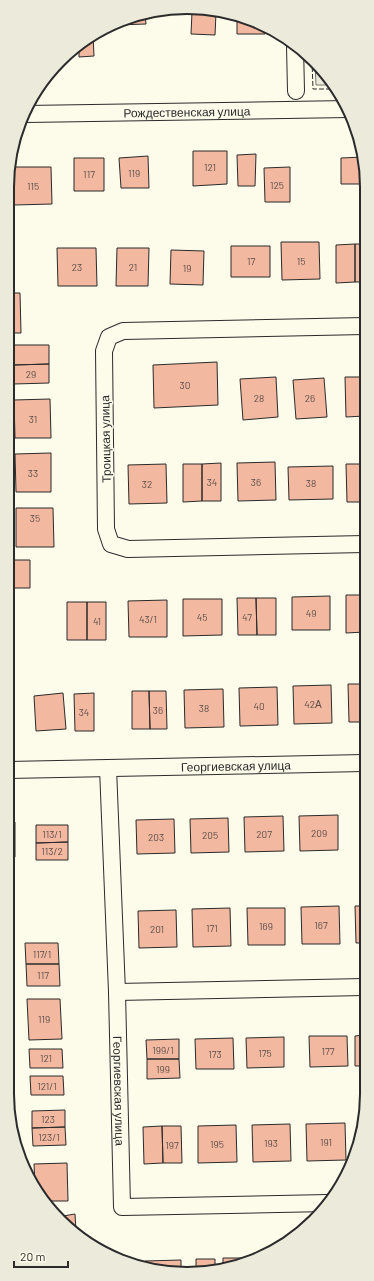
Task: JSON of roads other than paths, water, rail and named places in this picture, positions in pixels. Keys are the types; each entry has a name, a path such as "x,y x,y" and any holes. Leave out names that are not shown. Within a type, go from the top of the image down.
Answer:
{"street":[{"path":"295,52 296,91"},
{"name":"Рождественская улица","path":"30,114 342,109"},
{"name":"Троицкая улица","path":"360,326 123,331 109,337 104,351 106,529 111,544 128,549 360,544"},
{"name":"Георгиевская улица","path":"14,770 360,762"},
{"name":"Георгиевская улица","path":"108,768 117,992 122,1207 321,1203"},
{"path":"117,992 360,987"}]}
